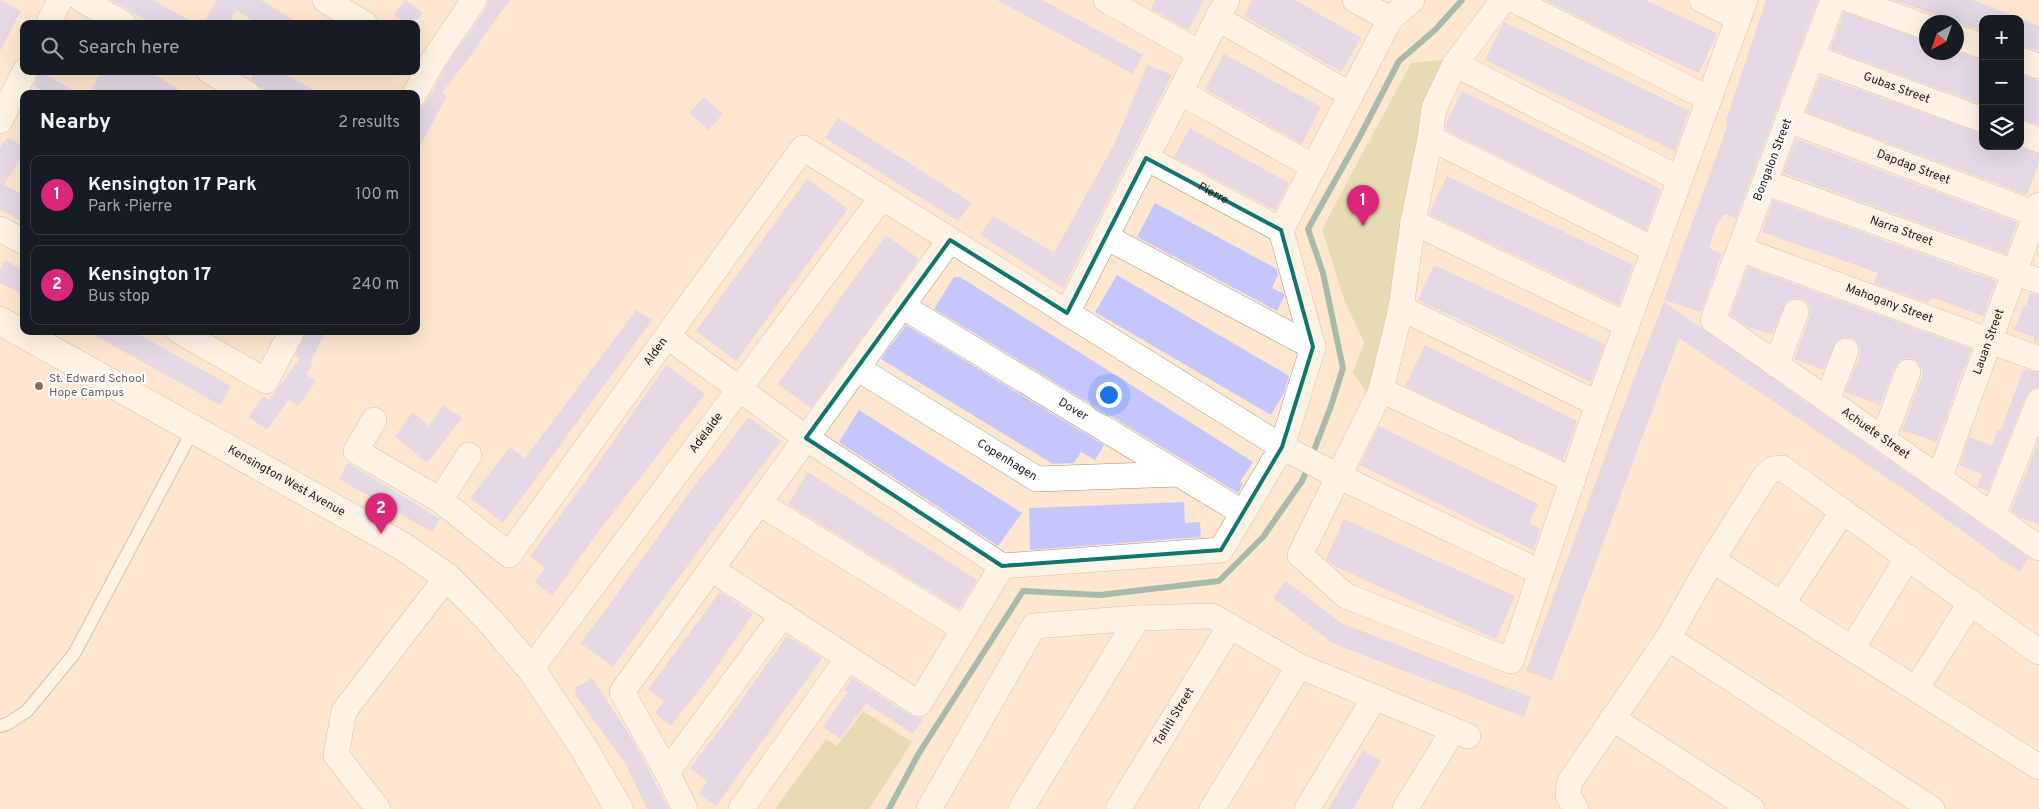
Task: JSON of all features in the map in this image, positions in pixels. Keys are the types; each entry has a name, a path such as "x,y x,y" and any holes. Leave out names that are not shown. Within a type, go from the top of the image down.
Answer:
{"street":[{"path":"50,20 60,0"},
{"path":"82,0 117,20"},
{"path":"327,0 359,20"},
{"path":"420,74 424,58 474,0"},
{"path":"1355,0 1390,19"},
{"path":"667,336 806,438 1002,566 1221,550 1243,513 1288,450 1313,347 1281,230 1390,19 1412,0"},
{"path":"1503,0 1455,64 1434,108 1401,308 1381,390 1333,474 1300,555 1346,596 1511,661 1598,404 1741,9 1702,0"},
{"path":"1514,0 1709,99"},
{"name":"Bongalon Street","path":"1713,320 1833,0"},
{"path":"1851,0 1919,24"},
{"path":"1120,4 1200,53"},
{"path":"1067,313 1222,9 1351,94"},
{"path":"1964,40 1979,45"},
{"name":"Gubas Street","path":"1811,57 1979,119"},
{"path":"2024,61 2039,66"},
{"path":"1455,64 1680,178"},
{"path":"0,121 17,102 23,75"},
{"path":"216,75 241,90"},
{"path":"416,90 420,75"},
{"path":"1180,92 1314,167"},
{"name":"Dapdap Street","path":"1788,120 2038,212"},
{"path":"2024,135 2039,140"},
{"path":"1430,138 1655,250"},
{"name":"Alden","path":"440,500 509,555 803,148 882,197"},
{"name":"Pierre","path":"1146,158 1281,230"},
{"name":"Narra Street","path":"1765,182 2039,281"},
{"path":"882,197 1288,450 1333,474 1540,572"},
{"name":"Adelaide","path":"531,670 882,197"},
{"name":"Lauan Street","path":"1939,479 2038,212"},
{"path":"1414,222 1627,325"},
{"path":"0,228 20,240"},
{"path":"1106,237 1313,347"},
{"path":"685,809 667,772 622,692 950,240"},
{"name":"Mahogany Street","path":"1740,248 2039,358"},
{"name":"Dover","path":"902,306 1243,513"},
{"path":"1401,308 1598,404"},
{"path":"1776,364 1796,312"},
{"name":"Achuete Street","path":"1713,320 2039,548"},
{"name":"Kensington West Avenue","path":"0,322 20,333"},
{"name":"Kensington West Avenue","path":"23,335 193,430 250,459 402,546 447,577 491,622 531,670 583,747 619,809"},
{"path":"185,335 266,382 290,335"},
{"path":"1827,400 1846,351"},
{"name":"Copenhagen","path":"857,368 1037,479 1178,474"},
{"path":"1883,440 1908,372"},
{"path":"1381,390 1572,480"},
{"path":"1993,516 2039,401"},
{"path":"374,420 356,451 440,500 469,455"},
{"path":"1576,809 1568,796 1569,783 1668,638 1712,560 1765,476 1773,469 1782,468 2039,652"},
{"path":"759,503 964,629"},
{"path":"1782,604 1843,511"},
{"path":"1852,649 1908,557"},
{"path":"1712,560 2039,767"},
{"path":"711,569 919,704 1002,566"},
{"path":"378,809 336,755 344,711 447,577"},
{"path":"1916,689 1971,602"},
{"path":"667,772 783,615"},
{"path":"929,809 1034,626 1138,618 1212,616 1299,666 1460,734 1405,809"},
{"path":"1021,809 1138,618"},
{"name":"Tahiti Street","path":"1118,809 1230,626"},
{"path":"1668,638 1932,809"},
{"path":"741,809 848,658"},
{"path":"1212,809 1299,666"},
{"path":"1307,809 1375,697"},
{"path":"1612,718 1752,809"}],"lane":[{"path":"0,726 7,724 27,711 74,654 193,430"}],"highlighted area":[{"path":"1146,158 1281,230 1313,347 1282,447 1221,550 1002,566 806,438 950,240 1067,313"}],"green space":[{"path":"1451,59 1379,367 1368,394 1353,373 1364,342 1345,302 1322,229 1411,63"},
{"path":"863,711 912,742 869,809 775,809 826,739 837,746"}],"building":[{"path":"0,0 21,11 0,51"},
{"path":"111,0 153,0 189,20 146,20"},
{"path":"217,0 261,0 294,20 252,20 236,10 230,20 205,20"},
{"path":"405,0 423,13 417,20 402,20 394,14"},
{"path":"489,0 510,0 442,93 447,96 420,146 420,107 428,101 444,69 486,8"},
{"path":"997,0 1042,0 1143,55 1133,74"},
{"path":"1155,0 1204,0 1189,30 1151,9"},
{"path":"1252,0 1295,0 1361,38 1341,72 1244,16"},
{"path":"1546,0 1645,0 1717,33 1699,73 1602,29"},
{"path":"1766,0 1818,0 1736,218 1724,214 1716,226 1709,248 1722,254 1701,312 1664,300 1727,127 1726,120"},
{"path":"1893,0 1972,0 2013,15 1979,15 1979,30 1964,25 1964,15 1934,15"},
{"path":"1844,12 1919,39 1919,60 1964,60 1964,54 1979,59 1979,104 1830,49"},
{"path":"2024,20 2039,26 2039,51 2024,47"},
{"path":"1504,22 1689,111 1675,151 1485,60"},
{"path":"1224,54 1321,107 1302,144 1205,89"},
{"path":"1147,65 1172,75 1063,288 980,235 993,216 1054,253 1116,141"},
{"path":"38,75 47,75 72,90 40,90 34,86"},
{"path":"99,75 155,75 180,90 91,90"},
{"path":"254,75 288,75 313,90 263,90 251,79"},
{"path":"1820,76 1979,133 1979,150 2024,149 2039,154 2039,162 2027,195 1806,112"},
{"path":"2024,76 2039,80 2039,125 2024,120"},
{"path":"1462,91 1661,189 1646,230 1446,130 1447,121"},
{"path":"704,97 723,114 709,130 689,113"},
{"path":"838,118 972,203 958,221 825,138"},
{"path":"1190,128 1289,183 1275,210 1174,157"},
{"path":"7,137 20,145 20,159 4,185 20,194 20,221 0,209 0,148"},
{"path":"1796,139 2017,222 2006,254 1783,173"},
{"path":"1447,176 1633,265 1619,305 1429,214"},
{"path":"807,179 848,209 736,361 696,331"},
{"path":"1773,200 1996,281 1983,316 1931,297 1928,303 1874,283 1878,273 1762,232"},
{"path":"1155,203 1277,269 1278,275 1272,288 1284,294 1284,297 1277,311 1137,237"},
{"path":"886,235 919,259 811,408 778,384"},
{"path":"5,260 20,269 20,293 0,283 0,270"},
{"path":"1434,265 1605,344 1591,382 1418,300"},
{"path":"1748,267 1971,349 1937,442 1902,430 1922,377 1922,369 1919,363 1913,359 1905,358 1899,361 1880,405 1845,392 1860,356 1857,342 1852,338 1844,337 1837,340 1823,370 1794,359 1810,317 1807,303 1802,299 1794,298 1787,301 1772,334 1748,327 1730,315"},
{"path":"1117,275 1289,376 1284,393 1271,415 1095,312"},
{"path":"954,277 960,277 1253,462 1240,482 1243,484 1238,493 934,309"},
{"path":"2030,293 2039,295 2039,344 2033,341 2034,337 2014,330"},
{"path":"1664,302 2029,558 2019,572 1912,495 1679,338 1552,681 1526,671"},
{"path":"636,310 652,320 503,523 470,498 510,447 525,458"},
{"path":"906,325 1104,445 1095,460 1081,452 1074,463 1053,464 881,359"},
{"path":"94,335 140,335 231,386 220,405"},
{"path":"304,335 324,335 310,363 313,365 306,374 316,381 298,406 289,399 267,430 249,417 263,396 269,400 300,358 295,356"},
{"path":"1425,345 1577,421 1563,460 1405,386"},
{"path":"666,365 705,394 599,531 552,596 535,582 545,568 530,556 585,482"},
{"path":"2023,369 2039,373 2039,387 2031,389 2026,396 1988,491 1977,487 1982,474 1959,465 1969,437 1992,446 1997,430 2001,431"},
{"path":"443,405 462,418 427,463 395,436 413,412 429,426"},
{"path":"859,410 1022,513 998,546 839,442"},
{"path":"748,417 781,441 613,667 580,643 699,479"},
{"path":"1379,426 1538,504 1529,523 1540,529 1533,550 1360,465"},
{"path":"2039,440 2039,524 2021,518 2011,511"},
{"path":"348,463 440,519 432,532 339,479"},
{"path":"808,472 977,580 959,609 788,504"},
{"path":"1184,502 1185,523 1200,522 1201,537 1030,550 1029,508"},
{"path":"1344,519 1515,596 1496,639 1334,566 1326,559"},
{"path":"1286,581 1341,623 1531,697 1524,717 1332,643 1273,598"},
{"path":"720,592 753,614 712,673 671,726 655,713 664,701 648,689"},
{"path":"787,636 822,658 716,806 699,794 707,781 690,768"},
{"path":"592,678 634,742 669,809 647,809 626,764 576,696 575,688"},
{"path":"852,678 911,716 924,717 913,734 866,703 840,739 823,727 848,692 844,690"},
{"path":"1363,750 1381,761 1353,809 1328,809"}],"waterway":[{"path":"1311,458 1343,368 1323,273 1308,229 1399,61 1435,30 1462,0"},
{"path":"889,809 919,753 1023,591 1100,595 1219,581 1263,537 1302,481 1308,467"}],"place":[{"name":"Kensington 17 Park","path":"1363,226"},
{"name":"St. Edward School Hope Campus","path":"39,386"},
{"name":"Kensington 17","path":"381,534"}]}
